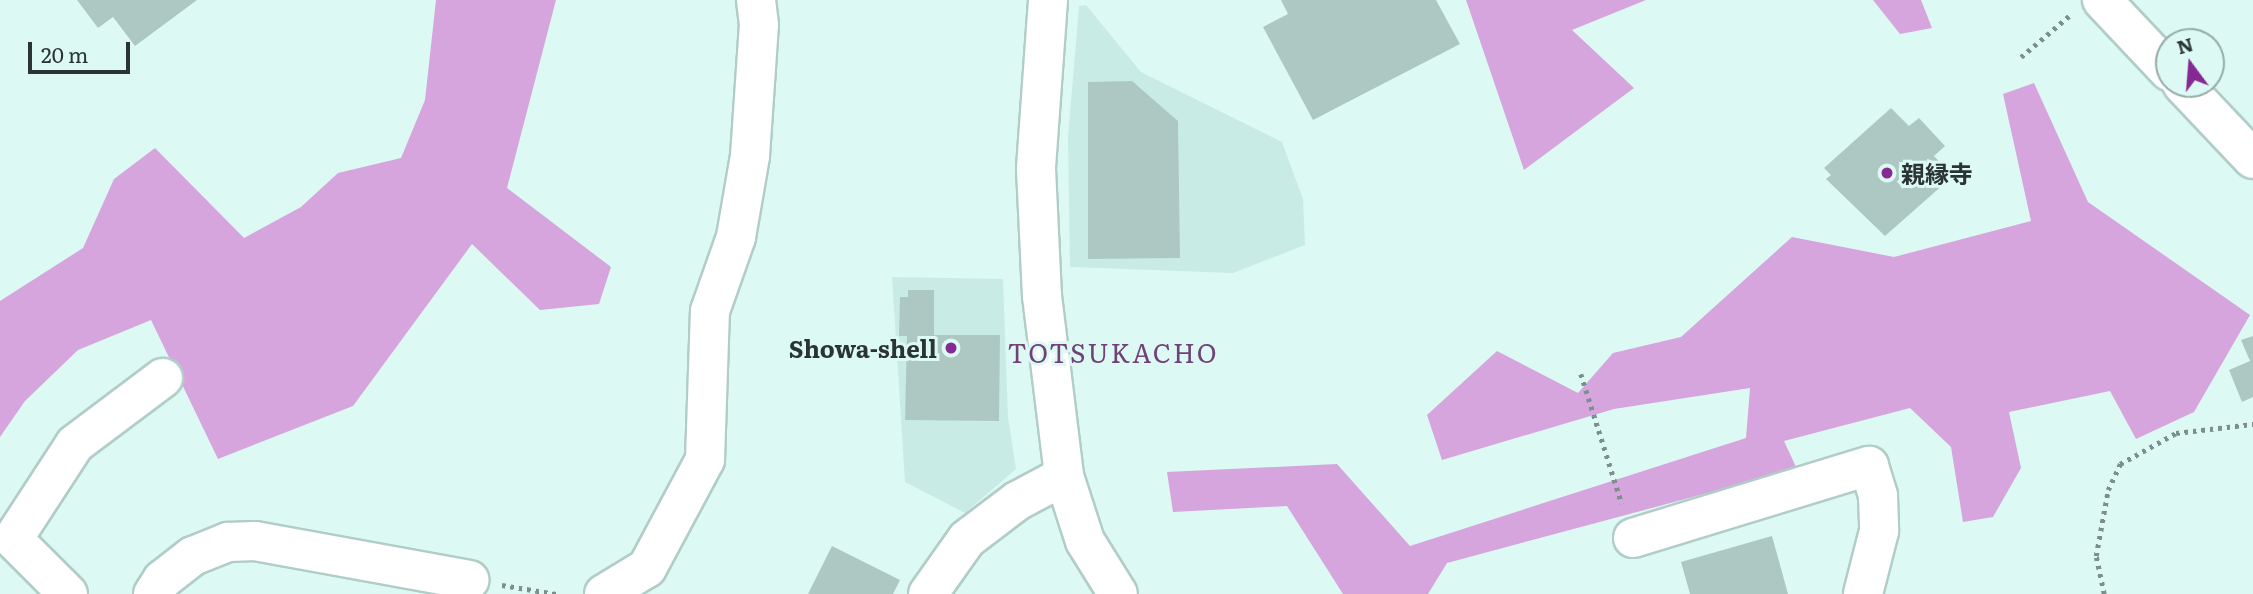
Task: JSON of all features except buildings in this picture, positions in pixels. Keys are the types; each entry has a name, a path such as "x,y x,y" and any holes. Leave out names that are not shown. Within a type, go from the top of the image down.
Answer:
{"street":[{"path":"604,594 647,568 705,460 710,311 736,237 750,156 759,24 756,0"},
{"path":"1048,0 1036,169 1042,296 1064,476 1085,541 1118,594"},
{"path":"2091,4 2155,59"},
{"path":"2195,98 2253,159"},
{"path":"68,594 13,539 75,444 163,378"},
{"path":"1633,538 1869,466 1878,496 1879,531 1863,594"},
{"path":"928,594 967,539 1017,500 1064,476"},
{"path":"153,594 162,580 193,556 228,542 254,541 469,580"}],"path":[{"path":"2021,57 2091,4"},
{"path":"1581,374 1633,538"},
{"path":"2104,594 2096,556 2108,490 2120,464 2176,433 2253,424"},
{"path":"469,580 556,594"}],"shaded area":[{"path":"436,0 556,0 507,188 611,267 599,304 540,310 472,244 353,406 218,459 151,320 78,350 25,401 0,437 0,301 83,248 114,179 155,148 244,238 301,207 338,173 401,158 425,100"},
{"path":"1466,0 1646,0 1572,30 1634,88 1524,170"},
{"path":"1873,0 1921,0 1932,28 1900,34"},
{"path":"1086,5 1141,72 1282,142 1303,199 1305,245 1233,273 1070,267 1068,137 1079,6"},
{"path":"2034,83 2088,202 2250,315 2194,412 2136,439 2110,391 2009,412 2021,468 1993,517 1963,522 1951,447 1910,408 1784,441 1797,469 1447,563 1428,594 1343,594 1287,506 1173,512 1167,472 1337,464 1410,546 1746,438 1750,388 1614,409 1442,460 1427,415 1497,351 1578,393 1613,353 1681,337 1792,237 1894,257 2031,221 2003,94"},
{"name":"Showa-shell","path":"892,277 1003,279 1008,417 1016,469 965,513 905,482"}],"place":[{"name":"親縁寺","path":"1887,173"},
{"name":"Showa-shell","path":"951,348"}],"district":[{"name":"TOTSUKACHO","path":"1113,352"}]}
